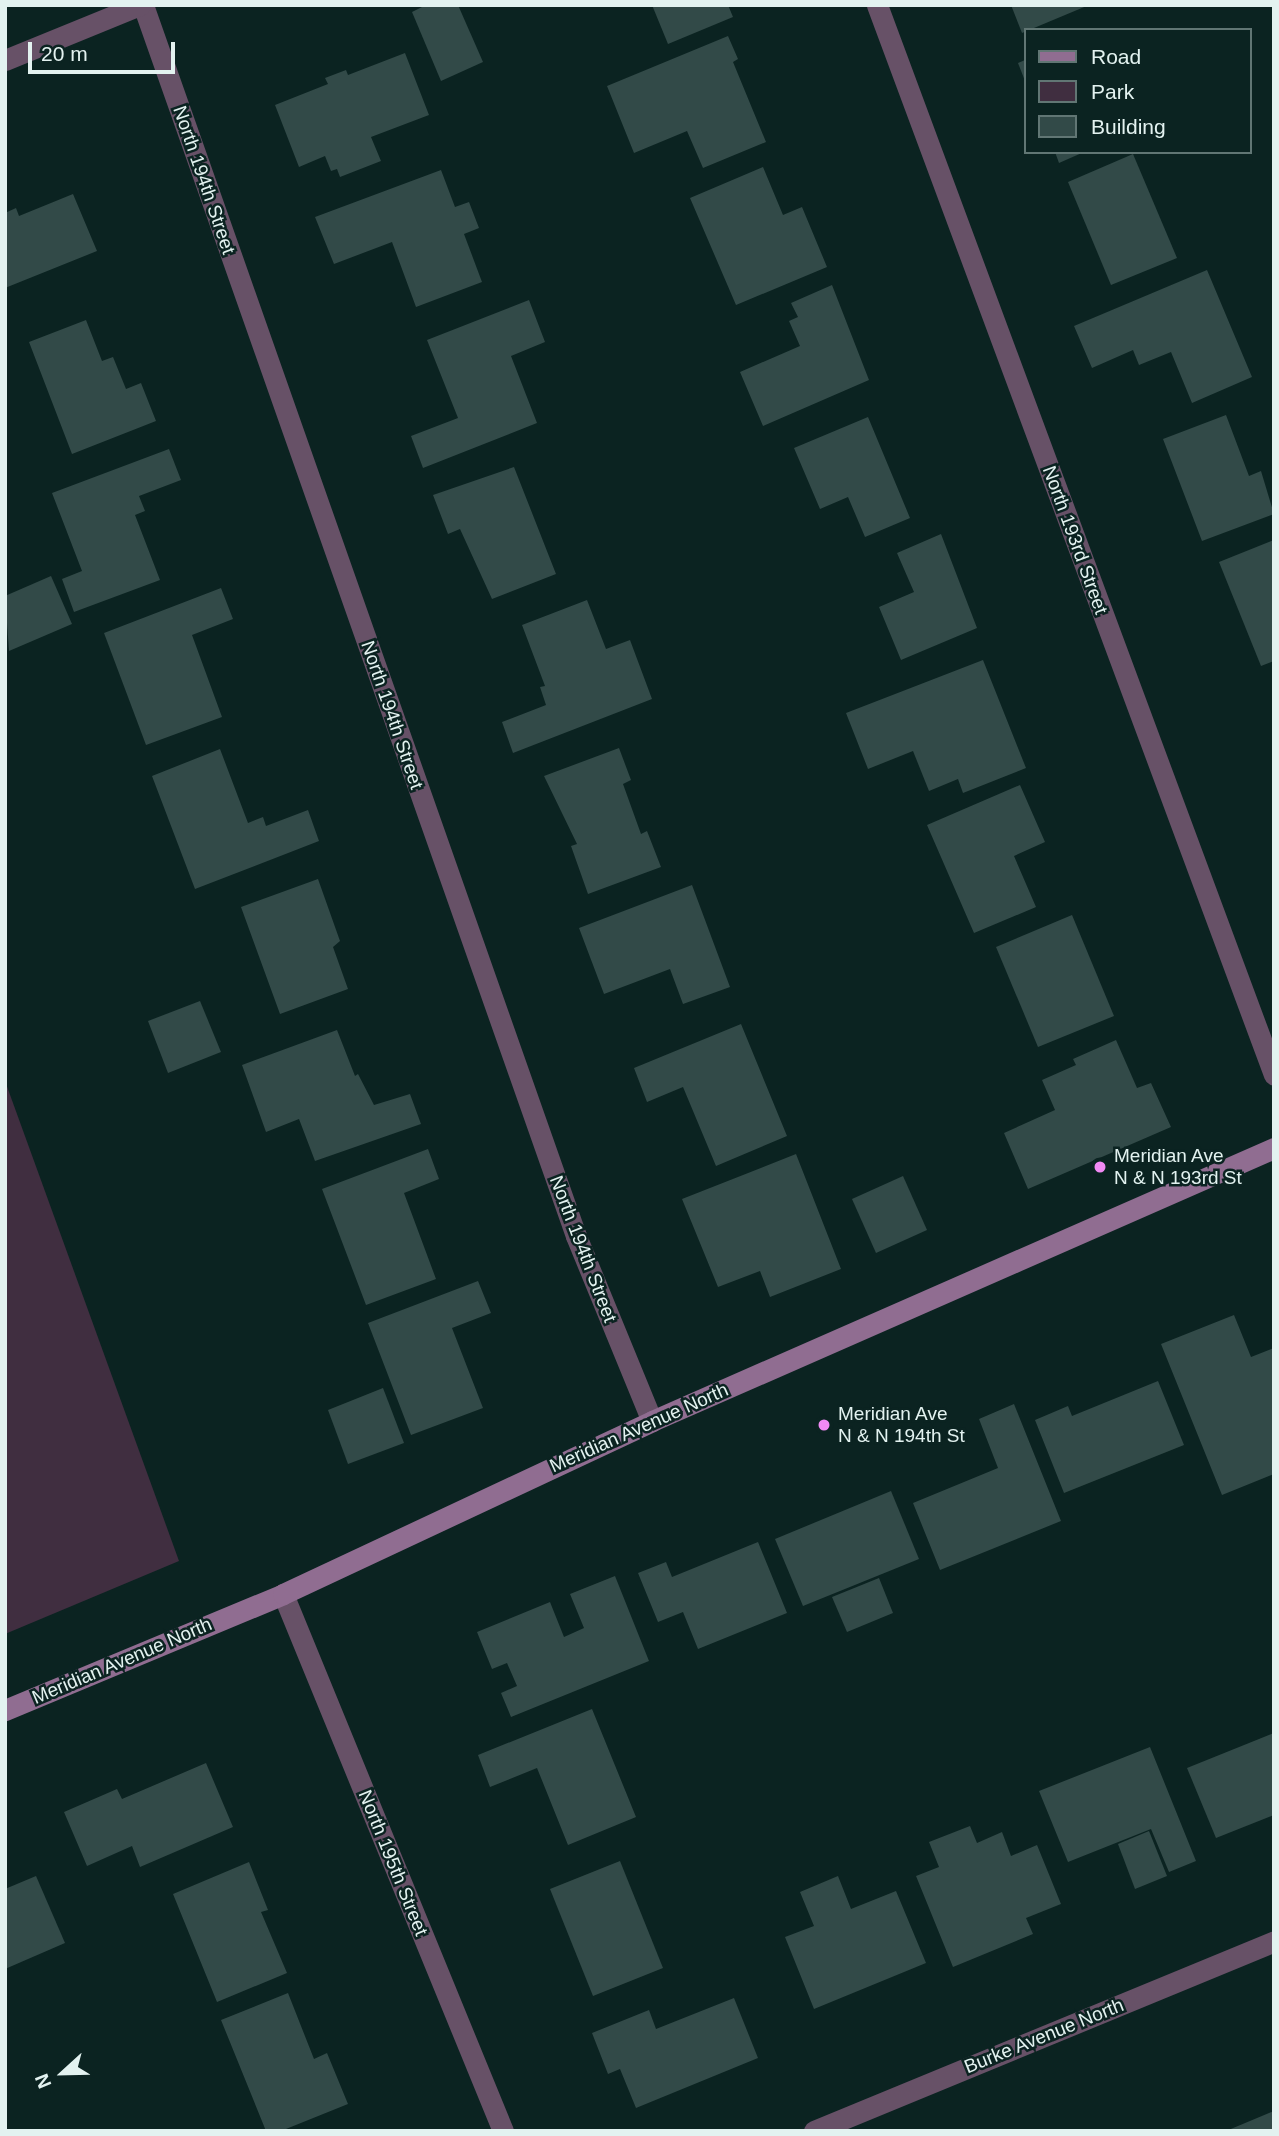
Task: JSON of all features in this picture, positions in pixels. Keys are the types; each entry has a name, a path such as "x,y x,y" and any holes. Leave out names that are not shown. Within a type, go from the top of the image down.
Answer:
{"street":[{"path":"5,60 142,5"},
{"name":"North 194th Street","path":"142,5 576,1236 652,1421"},
{"name":"North 193rd Street","path":"877,5 1274,1075"},
{"name":"Meridian Avenue North","path":"5,1710 283,1594 652,1421 1274,1148"},
{"name":"North 195th Street","path":"283,1594 503,2131"},
{"name":"Burke Avenue North","path":"814,2131 1274,1941"}],"green space":[{"path":"5,1081 179,1561 5,1634"}],"building":[{"path":"426,5 458,5 483,62 441,81 412,12"},
{"path":"652,5 728,5 733,17 668,44"},
{"path":"1011,5 1089,5 1034,28 1024,28 1022,33"},
{"path":"728,36 738,59 733,62 766,142 703,168 687,131 634,153 607,86"},
{"path":"405,53 429,115 371,137 381,161 340,177 337,169 331,171 325,156 299,167 275,105 328,84 325,78 346,70 348,75"},
{"path":"1024,60 1024,78 1018,63"},
{"path":"1056,154 1079,154 1059,163"},
{"path":"1133,154 1177,258 1111,285 1068,182"},
{"path":"763,167 783,215 802,207 827,267 736,305 690,198"},
{"path":"441,170 455,207 469,202 479,228 464,234 482,282 416,307 392,242 334,264 315,217"},
{"path":"73,194 97,251 5,288 5,213 16,208 19,216"},
{"path":"1207,270 1252,377 1192,403 1171,352 1139,365 1133,350 1092,368 1074,326"},
{"path":"832,285 869,380 763,426 740,372 800,346 789,321 798,317 791,303"},
{"path":"529,300 545,342 511,356 537,423 423,468 411,436 458,418 427,340"},
{"path":"86,320 102,361 113,357 126,389 141,383 156,421 72,454 29,342"},
{"path":"1226,415 1249,476 1261,471 1274,514 1202,541 1163,439"},
{"path":"868,417 910,518 865,537 848,497 820,509 794,448"},
{"path":"169,449 181,480 139,496 145,511 135,515 160,580 74,612 62,579 82,571 52,493"},
{"path":"514,467 556,574 492,599 460,529 448,534 433,495"},
{"path":"941,534 977,628 901,660 879,607 914,592 897,553"},
{"path":"1274,540 1274,661 1261,666 1219,562"},
{"path":"51,576 72,624 9,651 5,596"},
{"path":"221,588 233,619 192,635 222,717 146,745 104,633"},
{"path":"587,600 606,649 630,640 652,699 513,753 502,722 546,705 540,687 545,686 522,625"},
{"path":"983,660 1026,768 963,793 958,779 929,791 913,751 868,769 846,713"},
{"path":"619,748 631,780 623,784 641,834 647,831 661,867 588,894 571,846 577,844 544,776"},
{"path":"220,749 248,823 263,817 266,826 308,810 319,841 195,889 152,776"},
{"path":"1020,785 1045,842 1014,856 1036,907 974,933 927,825"},
{"path":"318,879 340,941 333,947 348,989 280,1014 241,907"},
{"path":"692,885 730,987 683,1004 670,969 604,994 579,928"},
{"path":"1072,915 1114,1016 1038,1047 996,947"},
{"path":"200,1001 221,1052 168,1073 148,1021"},
{"path":"741,1024 787,1136 716,1166 683,1087 647,1102 634,1068"},
{"path":"337,1030 355,1076 358,1074 374,1105 410,1094 421,1124 315,1161 299,1119 266,1132 242,1065"},
{"path":"1116,1040 1137,1088 1151,1083 1171,1127 1028,1189 1004,1133 1055,1110 1042,1080 1076,1065 1073,1059"},
{"path":"428,1149 439,1179 404,1193 436,1279 366,1305 322,1189"},
{"path":"796,1154 841,1269 770,1297 760,1271 718,1287 682,1199"},
{"path":"903,1176 927,1230 876,1253 852,1199"},
{"path":"478,1281 491,1313 452,1328 483,1408 411,1435 368,1323"},
{"path":"1234,1315 1251,1357 1274,1348 1274,1474 1222,1495 1161,1344"},
{"path":"1158,1381 1184,1445 1064,1493 1035,1420 1068,1406 1072,1416"},
{"path":"383,1388 404,1443 348,1464 328,1410"},
{"path":"1014,1404 1061,1521 940,1570 913,1503 998,1468 979,1419"},
{"path":"891,1491 919,1559 803,1606 775,1539"},
{"path":"758,1542 787,1613 698,1649 683,1612 658,1622 638,1573 666,1562 672,1577"},
{"path":"615,1576 649,1661 511,1717 501,1693 517,1686 507,1663 492,1669 477,1632 550,1602 564,1637 584,1628 570,1594"},
{"path":"879,1578 893,1613 847,1632 832,1597"},
{"path":"592,1709 636,1817 568,1845 537,1768 490,1787 478,1755"},
{"path":"1274,1733 1274,1815 1216,1838 1187,1768"},
{"path":"1150,1747 1196,1861 1169,1872 1151,1829 1068,1862 1039,1791"},
{"path":"206,1763 233,1827 140,1867 132,1846 87,1866 64,1812 117,1789 122,1799"},
{"path":"970,1826 977,1843 1002,1832 1011,1856 1037,1845 1061,1904 1026,1918 1033,1934 953,1967 916,1876 939,1867 929,1842"},
{"path":"1149,1831 1167,1876 1135,1889 1118,1844"},
{"path":"620,1861 663,1968 593,1996 550,1889"},
{"path":"249,1862 268,1910 261,1912 287,1973 217,2002 173,1894"},
{"path":"36,1876 65,1943 5,1969 5,1889"},
{"path":"838,1876 851,1909 896,1891 926,1963 814,2009 785,1937 814,1926 800,1892"},
{"path":"288,1993 314,2059 327,2053 348,2104 281,2131 266,2131 221,2020"},
{"path":"734,1998 758,2058 636,2108 620,2069 608,2074 592,2033 649,2010 656,2029"},
{"path":"1274,2111 1274,2131 1226,2131"}],"place":[{"name":"Meridian Ave N & N 193rd St","path":"1100,1167"},
{"name":"Meridian Ave N & N 194th St","path":"824,1425"}]}
